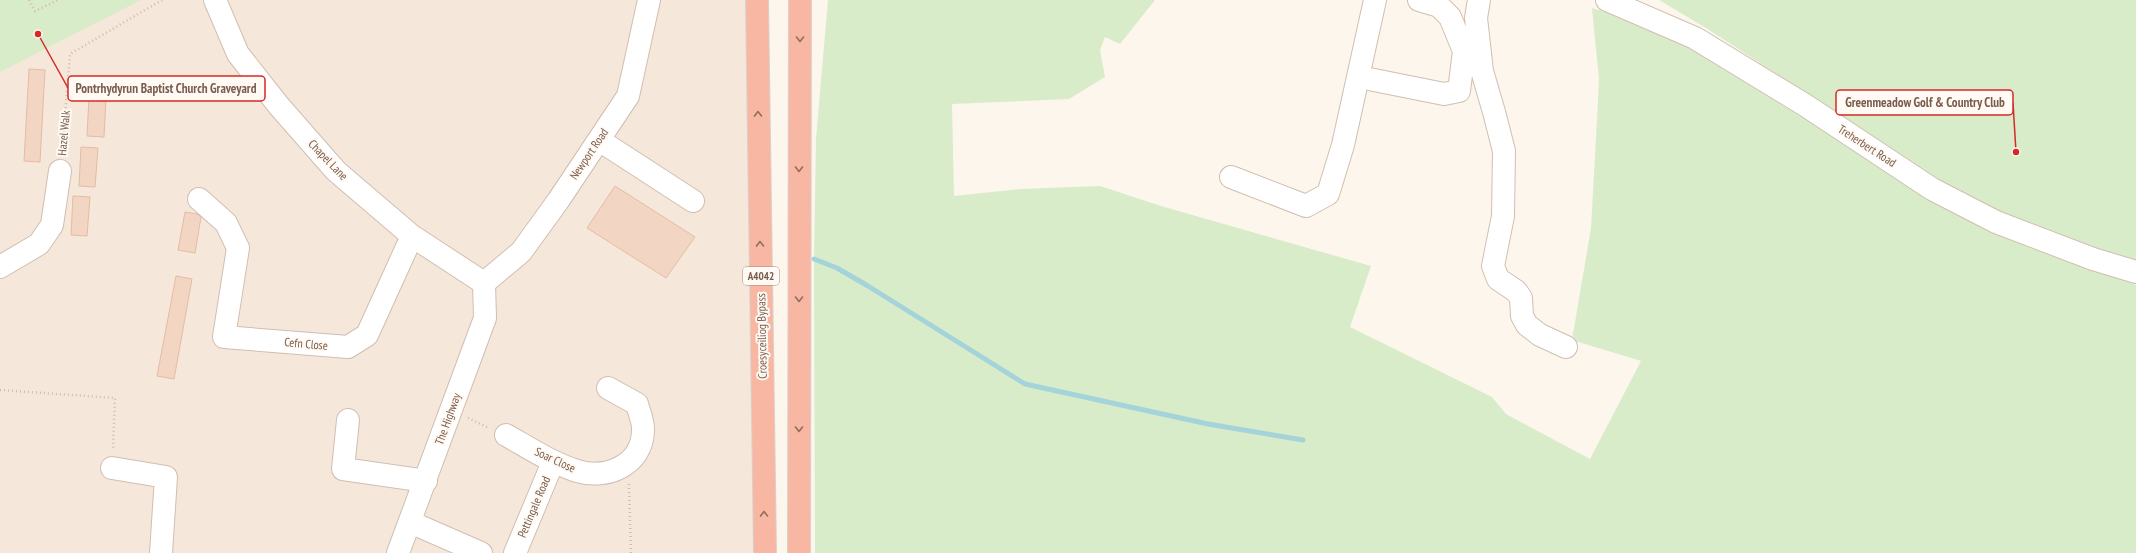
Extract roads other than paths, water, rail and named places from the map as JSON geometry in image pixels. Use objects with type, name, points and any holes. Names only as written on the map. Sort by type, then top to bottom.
[{"type":"highway","name":"Croesyceiliog Bypass","points":[[757,0],[765,553]]},
{"type":"highway","points":[[799,553],[800,0]]},
{"type":"street","name":"Chapel Lane","points":[[215,0],[238,54],[279,106],[336,171],[412,236],[484,283]]},
{"type":"street","name":"Newport Road","points":[[484,283],[521,252],[628,96],[649,0]]},
{"type":"street","points":[[1231,177],[1306,206],[1328,194],[1343,145],[1376,0]]},
{"type":"street","points":[[1359,77],[1444,94],[1459,91],[1464,52],[1450,17],[1439,6],[1419,0]]},
{"type":"street","points":[[1479,0],[1476,18],[1482,71],[1504,151],[1503,216],[1493,266],[1498,279],[1516,290],[1521,298],[1522,316],[1527,325],[1540,335],[1566,347]]},
{"type":"street","name":"Treherbert Road","points":[[1607,0],[1695,38],[1805,105],[1932,189],[1996,222],[2093,259],[2136,272]]},
{"type":"street","points":[[599,140],[693,201]]},
{"type":"street","name":"Hazel Walk","points":[[0,267],[39,244],[52,225],[60,171]]},
{"type":"street","name":"Cefn Close","points":[[199,199],[226,223],[238,248],[224,337],[348,347],[366,335],[412,236]]},
{"type":"street","name":"The Highway","points":[[398,553],[426,481],[485,318],[484,283]]},
{"type":"street","name":"Soar Close","points":[[506,435],[553,462],[579,471],[602,473],[624,467],[638,454],[643,431],[637,404],[608,388]]},
{"type":"street","points":[[348,420],[343,469],[426,481]]},
{"type":"street","name":"Pettingale Road","points":[[515,553],[553,462]]},
{"type":"street","points":[[112,468],[166,478],[161,553]]},
{"type":"street","points":[[410,522],[481,553]]},
{"type":"waterway","points":[[814,259],[837,268],[868,286],[1025,384],[1208,424],[1303,440]]},
{"type":"place","name":"Pontrhydyrun Baptist Church Graveyard","points":[[38,34]]},
{"type":"place","name":"Greenmeadow Golf & Country Club","points":[[2016,152]]}]
